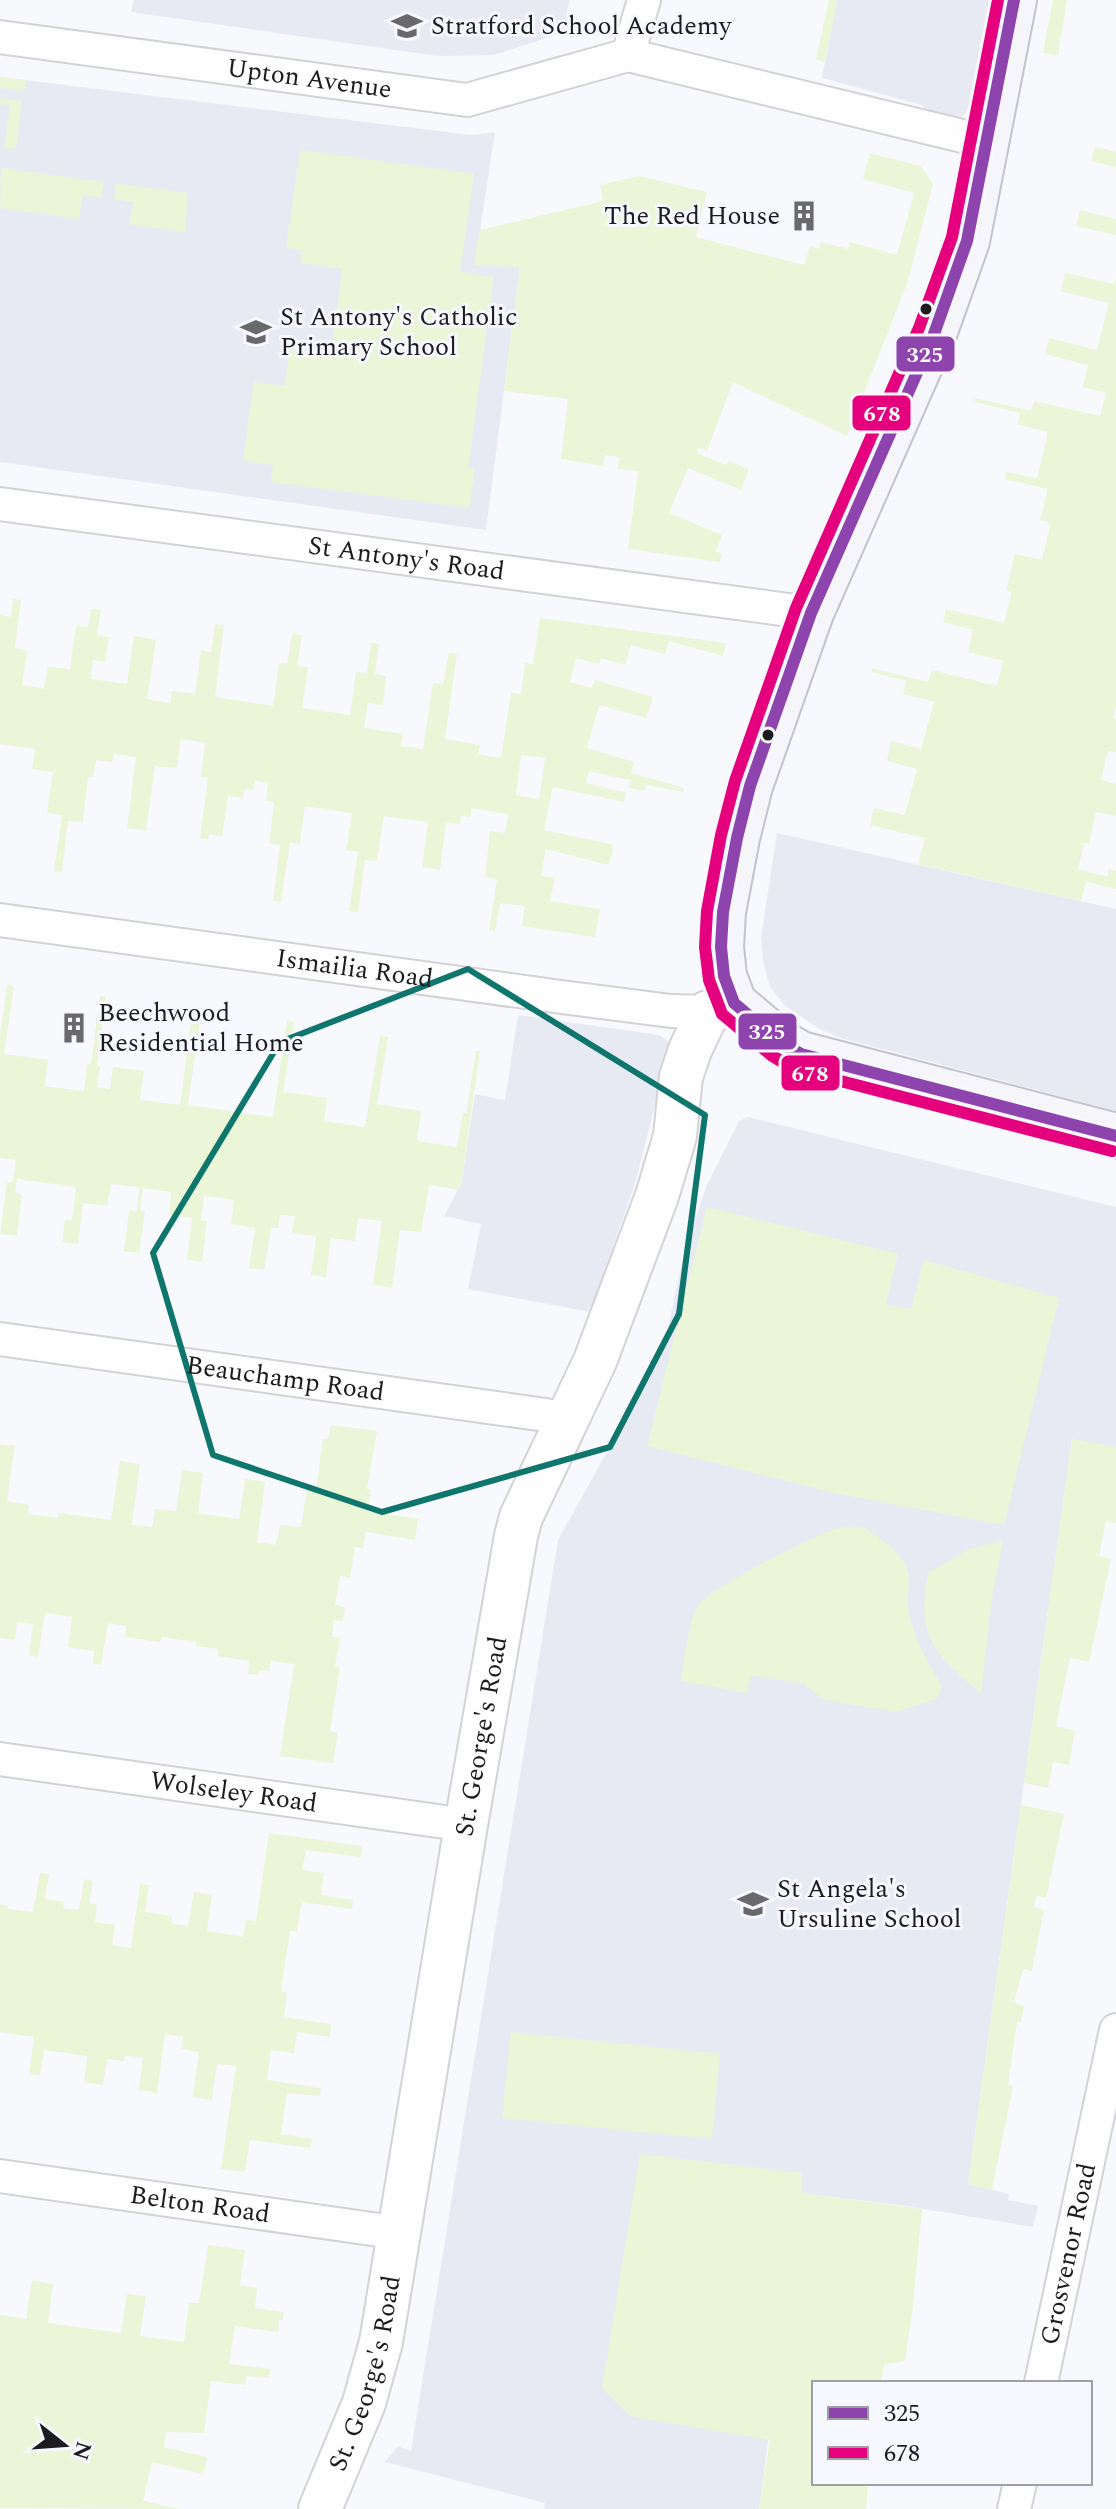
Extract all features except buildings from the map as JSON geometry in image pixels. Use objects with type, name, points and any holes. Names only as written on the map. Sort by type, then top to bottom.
[{"type":"main road","points":[[1014,0],[967,241],[934,334],[811,613],[750,786],[723,912],[721,1008],[801,1054],[1116,1136]]},
{"type":"street","points":[[628,55],[644,0]]},
{"type":"street","name":"Upton Avenue","points":[[0,37],[467,100],[628,55],[987,142]]},
{"type":"street","name":"St Antony's Road","points":[[0,504],[811,613]]},
{"type":"street","name":"Ismailia Road","points":[[0,920],[671,1011],[721,1008]]},
{"type":"street","name":"St. George's Road","points":[[320,2509],[364,2403],[381,2342],[466,1825],[519,1527],[595,1361],[657,1196],[675,1136],[681,1077],[690,1050],[721,1008]]},
{"type":"street","name":"Beauchamp Road","points":[[0,1339],[568,1420]]},
{"type":"street","name":"Wolseley Road","points":[[0,1759],[466,1825]]},
{"type":"street","name":"Grosvenor Road","points":[[1041,2381],[1116,2030]]},
{"type":"street","name":"Belton Road","points":[[0,2176],[400,2233]]},
{"type":"street","points":[[1014,2509],[1020,2485]]},
{"type":"highlighted area","points":[[468,969],[705,1115],[679,1314],[610,1447],[382,1512],[213,1455],[153,1253],[280,1042]]},
{"type":"shaded area","name":"Stratford School Academy","points":[[134,0],[570,0],[566,15],[593,23],[494,55],[437,56],[131,12]]},
{"type":"shaded area","points":[[837,0],[990,0],[970,105],[964,115],[959,120],[929,113],[922,105],[822,78]]},
{"type":"shaded area","name":"St Antony's Catholic Primary School","points":[[0,77],[471,135],[495,132],[475,264],[520,266],[486,530],[0,462]]},
{"type":"shaded area","points":[[777,833],[1116,909],[1116,1111],[837,1037],[784,1005],[770,987],[761,937]]},
{"type":"shaded area","points":[[518,1015],[659,1035],[667,1040],[670,1047],[635,1184],[590,1312],[468,1289],[481,1224],[444,1216],[461,1184],[475,1094],[505,1100]]},
{"type":"shaded area","name":"St Angela's Ursuline School","points":[[748,1117],[1116,1207],[1116,1447],[1072,1439],[968,2184],[1009,2194],[1008,2200],[1038,2206],[1033,2227],[802,2193],[759,2509],[544,2509],[545,2503],[385,2462],[398,2446],[411,2451],[558,1540],[663,1351],[685,1248],[707,1185],[739,1121]]},
{"type":"green space","points":[[829,0],[837,0],[825,62],[816,59]]},
{"type":"green space","points":[[1053,0],[1067,0],[1058,55],[1043,53]]},
{"type":"green space","points":[[0,77],[26,80],[24,91],[0,88]]},
{"type":"green space","points":[[0,98],[22,101],[16,149],[4,148],[10,105],[0,104]]},
{"type":"green space","points":[[1095,147],[1116,152],[1116,167],[1091,161]]},
{"type":"green space","points":[[300,150],[474,174],[460,272],[494,277],[468,468],[475,469],[469,508],[271,482],[273,465],[243,461],[254,382],[285,386],[289,349],[331,354],[342,269],[300,263],[302,250],[286,248]]},
{"type":"green space","points":[[870,153],[921,166],[933,184],[908,281],[847,436],[733,382],[707,451],[699,448],[697,453],[726,465],[729,461],[749,469],[741,490],[688,468],[669,513],[722,535],[716,551],[722,554],[720,562],[628,549],[638,471],[618,469],[619,457],[605,455],[603,466],[561,459],[568,399],[504,391],[520,267],[474,265],[480,230],[603,201],[600,185],[639,176],[707,192],[696,237],[804,265],[810,246],[819,249],[821,242],[848,249],[850,242],[897,255],[914,193],[863,179]]},
{"type":"green space","points":[[1,168],[104,182],[101,198],[83,195],[79,219],[0,208]]},
{"type":"green space","points":[[116,184],[188,193],[185,232],[129,224],[133,202],[114,199]]},
{"type":"green space","points":[[1080,210],[1116,219],[1116,235],[1076,226]]},
{"type":"green space","points":[[1065,273],[1114,284],[1116,278],[1116,707],[1113,718],[1116,719],[1116,752],[1108,751],[1101,780],[1116,784],[1116,816],[1096,812],[1089,843],[1084,843],[1078,869],[1107,877],[1109,869],[1116,871],[1116,889],[1086,882],[1081,901],[918,864],[925,838],[870,825],[874,808],[905,815],[917,769],[887,761],[891,741],[921,749],[934,702],[903,694],[906,681],[872,672],[872,668],[928,682],[932,670],[997,686],[1003,661],[968,652],[973,630],[943,622],[946,609],[1004,623],[1012,592],[1006,590],[1015,554],[1042,560],[1051,523],[1040,520],[1048,489],[1005,479],[1006,472],[1037,478],[1048,432],[1018,424],[1020,413],[975,402],[975,398],[1031,411],[1034,401],[1100,416],[1106,393],[1083,387],[1088,365],[1045,354],[1049,338],[1097,350],[1109,303],[1061,291]]},
{"type":"green space","points":[[13,599],[21,600],[15,648],[27,651],[22,685],[44,689],[48,667],[70,669],[76,626],[88,627],[91,609],[101,610],[97,635],[109,637],[105,662],[93,660],[91,679],[127,684],[134,636],[156,640],[147,699],[170,703],[172,691],[195,694],[201,650],[211,652],[215,624],[224,625],[215,697],[273,706],[279,663],[287,664],[292,634],[302,635],[297,666],[308,667],[302,708],[350,715],[356,672],[367,673],[371,643],[379,644],[375,674],[386,676],[383,705],[368,703],[364,728],[403,734],[401,746],[423,749],[433,683],[443,684],[449,653],[457,654],[445,739],[480,745],[478,754],[501,758],[511,693],[521,694],[525,663],[533,664],[540,618],[726,643],[723,656],[669,641],[665,654],[631,645],[625,665],[601,658],[599,664],[576,658],[570,682],[592,688],[595,680],[653,697],[646,718],[599,705],[587,748],[634,762],[631,773],[684,788],[683,792],[646,785],[645,791],[629,788],[630,780],[589,771],[586,783],[626,793],[624,802],[553,787],[544,830],[614,845],[609,865],[546,849],[541,875],[555,878],[550,901],[600,909],[595,937],[522,926],[525,906],[500,903],[495,931],[489,930],[497,879],[485,877],[490,831],[505,833],[508,814],[472,808],[470,817],[461,816],[460,824],[446,823],[440,870],[422,867],[428,822],[384,816],[377,861],[365,860],[358,912],[349,911],[358,852],[346,850],[352,813],[305,806],[300,844],[290,843],[281,902],[273,901],[280,845],[269,843],[274,802],[266,801],[268,783],[255,781],[253,790],[245,789],[243,798],[228,796],[222,836],[209,834],[208,839],[200,838],[208,778],[201,777],[205,743],[181,739],[177,768],[155,766],[146,831],[127,828],[136,757],[114,754],[112,762],[96,760],[93,777],[88,777],[83,822],[68,821],[62,872],[54,871],[62,815],[47,813],[53,772],[32,769],[35,749],[0,744],[0,615],[11,617]],"holes":[[[521,755],[545,758],[539,799],[516,795]]]},
{"type":"green space","points":[[7,985],[14,986],[4,1054],[48,1060],[45,1086],[84,1091],[87,1064],[91,1064],[100,996],[106,997],[97,1087],[110,1089],[113,1067],[144,1071],[140,1100],[180,1105],[193,1007],[202,1008],[188,1105],[273,1117],[287,1021],[294,1022],[283,1092],[327,1098],[324,1121],[365,1127],[380,1036],[388,1037],[377,1104],[421,1111],[417,1141],[457,1147],[476,1051],[480,1051],[461,1184],[458,1190],[429,1185],[421,1232],[400,1230],[392,1288],[373,1285],[382,1221],[358,1218],[355,1241],[331,1238],[326,1277],[311,1275],[316,1236],[292,1233],[295,1216],[280,1215],[278,1228],[271,1228],[264,1270],[249,1268],[255,1228],[231,1224],[234,1200],[204,1196],[201,1220],[207,1221],[202,1262],[187,1260],[192,1218],[169,1215],[171,1192],[143,1188],[140,1210],[145,1211],[139,1253],[124,1251],[129,1210],[137,1211],[139,1187],[111,1184],[107,1206],[83,1203],[78,1244],[62,1242],[65,1220],[72,1220],[76,1187],[17,1179],[15,1193],[22,1194],[17,1236],[0,1234],[7,1182],[13,1182],[16,1160],[0,1158],[0,1033]]},
{"type":"green space","points":[[707,1207],[898,1254],[886,1304],[911,1309],[924,1260],[1059,1298],[1004,1525],[839,1494],[647,1446]]},
{"type":"green space","points":[[331,1425],[377,1431],[367,1489],[371,1490],[367,1511],[418,1519],[415,1540],[366,1532],[363,1548],[355,1547],[350,1578],[340,1576],[335,1605],[345,1607],[343,1621],[334,1620],[332,1637],[340,1638],[335,1666],[340,1667],[330,1731],[338,1733],[333,1763],[280,1756],[294,1664],[271,1661],[269,1671],[259,1670],[258,1675],[248,1674],[249,1661],[218,1656],[218,1649],[162,1637],[160,1642],[125,1637],[126,1626],[108,1623],[101,1665],[93,1664],[94,1651],[68,1647],[72,1617],[45,1613],[38,1657],[29,1655],[33,1624],[17,1622],[15,1640],[0,1638],[0,1444],[15,1446],[7,1501],[29,1505],[28,1514],[57,1518],[59,1513],[111,1520],[120,1461],[140,1464],[132,1525],[152,1527],[155,1509],[176,1511],[182,1470],[203,1473],[198,1513],[239,1519],[245,1479],[265,1482],[257,1542],[276,1545],[280,1525],[301,1527],[307,1488],[316,1488],[323,1439],[328,1439]]},
{"type":"green space","points":[[1072,1439],[1116,1447],[1116,1523],[1106,1521],[1099,1556],[1111,1559],[1089,1662],[1070,1658],[1056,1726],[1075,1731],[1069,1765],[1053,1762],[1048,1788],[1024,1783]]},
{"type":"green space","points":[[864,1527],[892,1548],[907,1570],[908,1607],[913,1629],[942,1686],[936,1699],[896,1712],[824,1700],[804,1684],[751,1675],[747,1693],[681,1681],[692,1619],[699,1604],[744,1573],[809,1540],[839,1528]]},
{"type":"green space","points":[[1003,1540],[993,1591],[981,1693],[951,1667],[932,1642],[925,1613],[928,1573],[967,1550]]},
{"type":"green space","points":[[1021,1805],[1064,1814],[1046,1898],[1037,1896],[1034,1907],[1044,1910],[1032,1971],[1023,1969],[1014,2002],[1024,2006],[1021,2022],[1017,2022],[1008,2085],[1013,2087],[992,2190],[968,2185]]},
{"type":"green space","points":[[269,1833],[362,1846],[361,1857],[306,1850],[302,1870],[324,1873],[321,1895],[353,1900],[352,1909],[302,1902],[297,1931],[290,1931],[281,1991],[287,1993],[284,2017],[331,2024],[330,2037],[297,2032],[294,2053],[271,2050],[267,2080],[321,2088],[320,2096],[287,2093],[281,2134],[312,2139],[311,2148],[250,2140],[245,2172],[221,2169],[236,2066],[217,2064],[212,2100],[193,2097],[199,2052],[182,2049],[183,2037],[165,2034],[157,2093],[139,2090],[143,2058],[125,2056],[124,2061],[107,2059],[103,2085],[84,2082],[87,2056],[44,2050],[40,2076],[29,2074],[34,2037],[0,2032],[0,1904],[8,1906],[8,1909],[33,1912],[40,1873],[49,1874],[45,1899],[64,1902],[63,1908],[79,1910],[84,1879],[93,1881],[89,1903],[97,1905],[95,1922],[115,1925],[112,1945],[131,1948],[140,1884],[149,1885],[145,1912],[172,1916],[171,1924],[188,1926],[194,1892],[212,1895],[207,1931],[243,1937],[246,1920],[256,1921]]},
{"type":"green space","points":[[511,2032],[720,2054],[712,2139],[502,2118]]},
{"type":"green space","points":[[640,2154],[802,2173],[802,2193],[922,2209],[905,2361],[884,2365],[881,2381],[812,2381],[812,2485],[868,2485],[866,2509],[759,2509],[770,2440],[630,2416],[602,2388]]},
{"type":"green space","points":[[208,2245],[245,2250],[240,2285],[257,2288],[255,2308],[284,2312],[283,2320],[279,2320],[278,2332],[235,2326],[229,2364],[270,2369],[269,2378],[247,2376],[245,2385],[211,2381],[204,2433],[166,2432],[164,2447],[207,2457],[204,2474],[152,2462],[143,2501],[180,2509],[0,2508],[0,2315],[26,2319],[32,2280],[53,2284],[48,2323],[121,2333],[127,2294],[146,2296],[140,2336],[184,2342],[189,2303],[199,2303]]},
{"type":"transit line","name":"678","points":[[998,0],[952,237],[919,328],[796,608],[735,781],[707,911],[705,947],[709,980],[722,1014],[771,1055],[794,1069],[1112,1151]]},
{"type":"transit line","name":"325","points":[[1014,0],[967,241],[934,334],[811,613],[750,786],[723,912],[721,947],[724,976],[734,1003],[780,1042],[801,1054],[1116,1136]]},
{"type":"place","name":"Stratford School Academy","points":[[407,26]]},
{"type":"place","name":"The Red House","points":[[804,216]]},
{"type":"place","name":"St Antony's Catholic Primary School","points":[[256,332]]},
{"type":"place","name":"Beechwood Residential Home","points":[[74,1028]]},
{"type":"place","name":"St Angela's Ursuline School","points":[[753,1904]]}]
